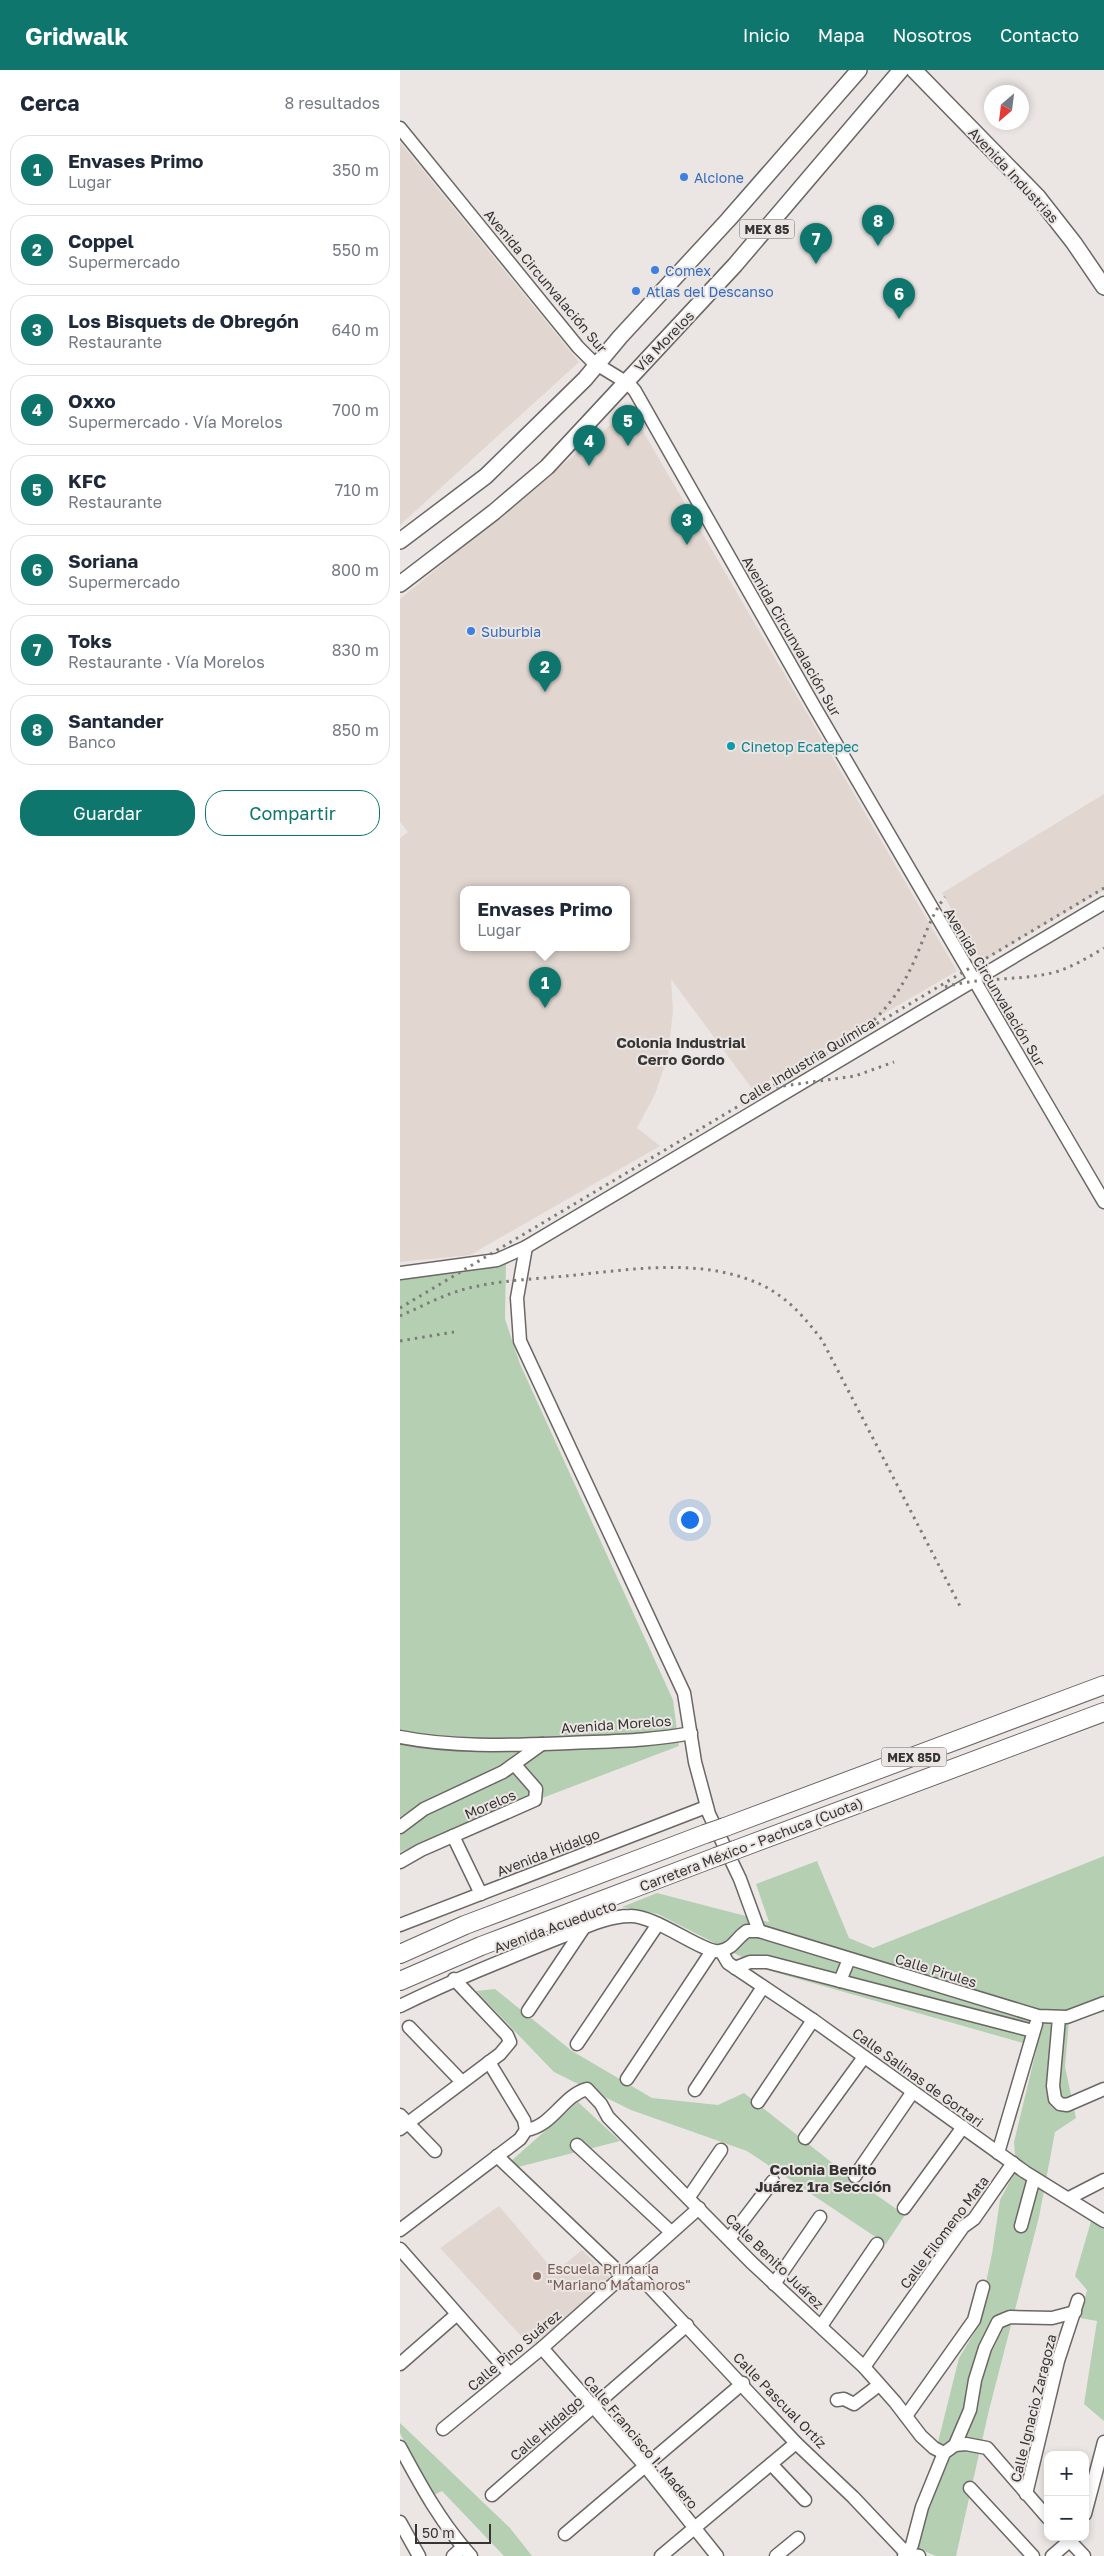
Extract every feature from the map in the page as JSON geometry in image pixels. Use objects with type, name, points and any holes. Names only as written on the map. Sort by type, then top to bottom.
[{"type":"highway","name":"Carretera México - Pachuca (Cuota)","points":[[400,1954],[465,1925],[724,1826],[1104,1685]]},
{"type":"highway","name":"Carretera México - Pachuca (Cuota)","points":[[400,1981],[482,1946],[1104,1712]]},
{"type":"main road","name":"MEX 85","points":[[400,541],[486,476],[522,443],[597,365],[728,220],[859,70]]},
{"type":"main road","name":"Vía Morelos","points":[[400,584],[494,512],[547,467],[624,381],[735,265],[902,70]]},
{"type":"main road","name":"Avenida Industrias","points":[[914,70],[1038,198],[1074,243],[1104,287]]},
{"type":"street","name":"Avenida Circunvalación Sur","points":[[400,128],[578,347],[597,365],[624,381],[635,391],[814,706],[1104,1202]]},
{"type":"street","name":"Calle Industria Química","points":[[400,1273],[496,1260],[526,1247],[1104,903]]},
{"type":"street","points":[[526,1247],[517,1298],[520,1340],[684,1693],[695,1762],[706,1807],[746,1894],[759,1931],[747,1931],[732,1946],[716,1951],[626,2079]]},
{"type":"street","name":"Avenida Morelos","points":[[400,1737],[439,1744],[542,1744],[653,1740],[691,1733]]},
{"type":"street","points":[[400,1827],[424,1809],[515,1765],[542,1744]]},
{"type":"street","name":"Morelos","points":[[400,1862],[453,1836],[532,1802],[537,1797],[536,1789],[515,1765]]},
{"type":"street","name":"Avenida Hidalgo","points":[[400,1925],[706,1807]]},
{"type":"street","points":[[453,1836],[481,1894]]},
{"type":"street","name":"Avenida Acueducto","points":[[400,2006],[454,1979],[583,1929],[627,1916],[658,1924],[716,1951]]},
{"type":"street","points":[[577,2044],[658,1924]]},
{"type":"street","points":[[528,2011],[583,1929]]},
{"type":"street","name":"Calle Pirules","points":[[759,1931],[1038,2016],[1059,2018],[1075,2015],[1104,2003]]},
{"type":"street","name":"Calle Salinas de Gortari","points":[[716,1951],[736,1968],[813,2020],[998,2153],[1034,2178],[1104,2221]]},
{"type":"street","points":[[840,1981],[850,1959]]},
{"type":"street","points":[[736,1968],[750,1962],[767,1962],[1033,2031]]},
{"type":"street","points":[[435,2151],[403,2122],[489,2062],[507,2048],[510,2042],[507,2035],[454,1979]]},
{"type":"street","points":[[695,2090],[763,1987]]},
{"type":"street","points":[[998,2153],[1038,2016]]},
{"type":"street","points":[[1059,2018],[1054,2092],[1060,2104],[1067,2106],[1104,2089]]},
{"type":"street","points":[[758,2102],[813,2020]]},
{"type":"street","points":[[409,2027],[462,2082]]},
{"type":"street","points":[[805,2138],[864,2057]]},
{"type":"street","points":[[400,2230],[520,2139],[526,2130],[524,2120],[489,2062]]},
{"type":"street","name":"Calle Benito Juárez","points":[[526,2130],[542,2126],[569,2100],[587,2089],[601,2104],[608,2117],[729,2239],[774,2284],[864,2367],[929,2445],[944,2453]]},
{"type":"street","points":[[855,2176],[912,2093]]},
{"type":"street","points":[[904,2208],[963,2128]]},
{"type":"street","points":[[577,2146],[671,2232]]},
{"type":"street","points":[[689,2198],[721,2150]]},
{"type":"street","name":"Calle Pascual Ortíz","points":[[497,2156],[687,2325],[743,2383],[796,2443],[910,2555]]},
{"type":"street","name":"Calle Filomeno Mata","points":[[864,2367],[963,2227],[974,2219],[1013,2163]]},
{"type":"street","points":[[1021,2226],[1034,2178]]},
{"type":"street","points":[[1069,2198],[1104,2180]]},
{"type":"street","points":[[729,2239],[773,2181]]},
{"type":"street","name":"Calle Pino Suárez","points":[[443,2429],[542,2348],[699,2208]]},
{"type":"street","points":[[774,2284],[820,2217]]},
{"type":"street","points":[[821,2326],[877,2244]]},
{"type":"street","points":[[400,2249],[456,2315],[510,2374]]},
{"type":"street","points":[[906,2416],[974,2320],[983,2286]]},
{"type":"street","name":"Calle Ignacio Zaragoza","points":[[955,2445],[970,2410],[974,2380],[996,2324],[1001,2319],[1052,2318],[1076,2306],[1058,2361],[1026,2494]]},
{"type":"street","points":[[400,2364],[456,2315]]},
{"type":"street","name":"Calle Hidalgo","points":[[492,2495],[687,2325]]},
{"type":"street","name":"Calle Francisco I. Madero","points":[[542,2348],[646,2467],[717,2556]]},
{"type":"street","points":[[565,2534],[743,2383]]},
{"type":"street","points":[[837,2400],[844,2399],[854,2404],[880,2385]]},
{"type":"street","points":[[1089,2499],[1104,2442]]},
{"type":"street","points":[[661,2556],[796,2443]]},
{"type":"street","points":[[910,2555],[944,2453],[955,2445],[966,2444],[984,2447],[1044,2514]]},
{"type":"street","points":[[400,2447],[462,2553]]},
{"type":"street","points":[[771,2464],[805,2500]]},
{"type":"street","points":[[970,2488],[1033,2556]]},
{"type":"street","points":[[400,2522],[419,2556]]},
{"type":"street","points":[[776,2556],[798,2538]]},
{"type":"street","points":[[1052,2556],[1068,2541]]},
{"type":"street","points":[[1072,2541],[1084,2556]]},
{"type":"shaded area","points":[[400,142],[579,362],[400,525]]},
{"type":"shaded area","points":[[630,409],[957,971],[753,1090],[671,979],[673,1011],[668,1056],[655,1094],[637,1128],[660,1146],[470,1255],[400,1262],[400,838],[408,832],[400,822],[400,599]]},
{"type":"shaded area","points":[[1104,794],[1104,890],[982,962],[942,893]]},
{"type":"shaded area","name":"Escuela Primaria \"Mariano Matamoros\"","points":[[499,2206],[555,2272],[582,2250],[611,2279],[531,2347],[440,2248]]},
{"type":"green space","points":[[506,1259],[505,1319],[520,1364],[673,1700],[679,1746],[400,1852],[400,1278]]},
{"type":"green space","points":[[1104,1856],[1104,2012],[1069,2021],[1065,2067],[1076,2118],[1055,2132],[1039,2217],[989,2410],[956,2556],[936,2556],[912,2546],[959,2358],[976,2330],[992,2254],[1000,2200],[1016,2170],[1014,2142],[1037,2047],[767,1970],[658,1914],[622,1907],[657,1893],[769,1922],[756,1884],[817,1861],[849,1938],[873,1948]]},
{"type":"green space","points":[[495,1989],[572,2051],[652,2098],[718,2105],[744,2093],[845,2173],[905,2215],[886,2244],[747,2151],[631,2110],[554,2072],[476,1991]]},
{"type":"green space","points":[[578,2102],[620,2141],[518,2167],[511,2161]]},
{"type":"green space","points":[[1092,2218],[1104,2225],[1104,2421],[1084,2404],[1097,2321],[1080,2318],[1087,2290],[1075,2276]]},
{"type":"green space","points":[[400,2423],[510,2528],[532,2556],[504,2556],[442,2491],[432,2496],[400,2433]]},
{"type":"railway","points":[[400,1308],[1104,888]]},
{"type":"railway","points":[[874,1020],[888,1005],[905,979],[933,917],[945,897]]},
{"type":"railway","points":[[945,987],[971,982],[1052,973],[1072,966],[1104,948]]},
{"type":"railway","points":[[776,1087],[855,1076],[894,1062]]},
{"type":"railway","points":[[400,1316],[448,1295],[478,1286],[510,1281],[640,1269],[691,1268],[716,1271],[741,1277],[764,1286],[796,1310],[822,1340],[962,1610]]},
{"type":"railway","points":[[400,1341],[454,1332]]},
{"type":"place","name":"Alcione","points":[[684,177]]},
{"type":"place","name":"Santander","points":[[878,246]]},
{"type":"place","name":"Toks","points":[[816,264]]},
{"type":"place","name":"Comex","points":[[655,270]]},
{"type":"place","name":"Atlas del Descanso","points":[[636,291]]},
{"type":"place","name":"Soriana","points":[[899,319]]},
{"type":"place","name":"KFC","points":[[628,446]]},
{"type":"place","name":"Oxxo","points":[[589,466]]},
{"type":"place","name":"Los Bisquets de Obregón","points":[[687,545]]},
{"type":"place","name":"Suburbia","points":[[471,631]]},
{"type":"place","name":"Coppel","points":[[545,692]]},
{"type":"place","name":"Cinetop Ecatepec","points":[[731,746]]},
{"type":"place","name":"Envases Primo","points":[[545,1008]]},
{"type":"place","name":"Escuela Primaria \"Mariano Matamoros\"","points":[[537,2276]]},
{"type":"district","name":"Colonia Industrial Cerro Gordo","points":[[681,1050]]},
{"type":"district","name":"Colonia Benito Juárez 1ra Sección","points":[[823,2178]]}]
